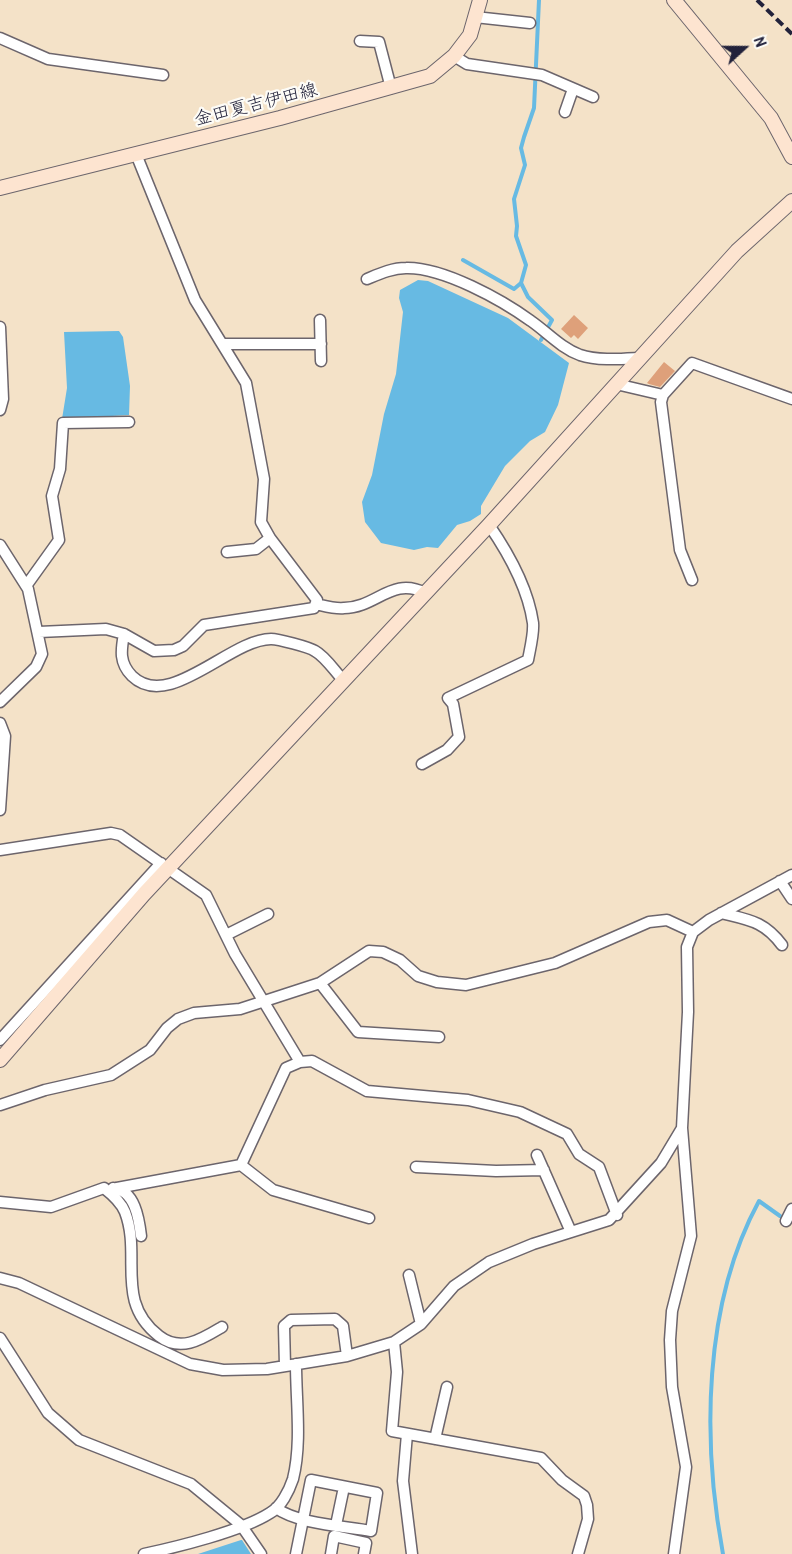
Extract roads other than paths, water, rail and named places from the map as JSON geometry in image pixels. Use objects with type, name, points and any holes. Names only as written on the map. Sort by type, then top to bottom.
[{"type":"street","name":"金田夏吉伊田線","points":[[0,188],[430,76],[454,56],[470,35],[480,0]]},
{"type":"street","points":[[674,0],[771,118],[792,157]]},
{"type":"street","points":[[475,17],[531,23]]},
{"type":"street","points":[[0,39],[48,59],[163,75]]},
{"type":"street","points":[[360,41],[379,42],[391,88]]},
{"type":"street","points":[[454,56],[467,64],[542,75],[593,97]]},
{"type":"street","points":[[565,112],[573,89]]},
{"type":"street","points":[[39,632],[106,629],[124,634],[154,651],[174,650],[183,646],[204,625],[314,608],[317,600],[270,538],[261,522],[264,479],[246,383],[195,300],[136,154]]},
{"type":"street","points":[[0,1040],[165,865],[344,681],[737,251],[792,201]]},
{"type":"street","points":[[367,279],[390,270],[407,267],[426,271],[479,291],[522,314],[580,355],[639,358]]},
{"type":"street","points":[[320,320],[321,361]]},
{"type":"street","points":[[0,327],[3,399],[0,410]]},
{"type":"street","points":[[224,344],[321,344]]},
{"type":"street","points":[[692,580],[680,550],[661,402],[663,395],[692,363],[792,399]]},
{"type":"street","points":[[616,384],[663,395]]},
{"type":"street","points":[[26,586],[59,540],[52,496],[60,469],[63,423],[129,422]]},
{"type":"street","points":[[422,764],[447,750],[459,737],[453,704],[448,698],[528,660],[533,625],[527,598],[508,552],[489,525]]},
{"type":"street","points":[[227,552],[256,549],[270,538]]},
{"type":"street","points":[[0,545],[26,586],[39,632],[42,654],[36,667],[0,702]]},
{"type":"street","points":[[315,604],[345,609],[399,588],[412,586],[426,593]]},
{"type":"street","points":[[124,634],[120,653],[126,669],[135,679],[158,686],[173,684],[252,643],[271,639],[315,651],[344,681]]},
{"type":"street","points":[[0,723],[6,736],[0,810]]},
{"type":"street","points":[[0,850],[111,833],[120,835],[165,865],[206,895],[263,1003],[300,1062]]},
{"type":"street","points":[[0,1060],[165,865]]},
{"type":"street","points":[[674,1554],[686,1467],[672,1387],[670,1340],[672,1311],[691,1236],[682,1128],[688,1011],[687,946],[693,932],[721,913],[792,875]]},
{"type":"street","points":[[780,881],[792,899]]},
{"type":"street","points":[[721,913],[760,923],[771,930],[782,945]]},
{"type":"street","points":[[226,935],[268,914]]},
{"type":"street","points":[[0,1105],[45,1090],[111,1075],[150,1050],[167,1028],[178,1019],[194,1013],[240,1009],[320,983],[369,951],[383,952],[400,960],[418,976],[437,982],[466,985],[555,963],[649,922],[667,920],[693,932]]},
{"type":"street","points":[[320,983],[358,1032],[439,1037]]},
{"type":"street","points":[[241,1165],[286,1068],[300,1062],[312,1061],[367,1091],[478,1102],[520,1112],[567,1134],[579,1154],[599,1167],[616,1215]]},
{"type":"street","points":[[0,1278],[20,1283],[190,1364],[223,1370],[291,1365],[347,1356],[394,1342],[421,1324],[454,1287],[489,1262],[533,1244],[609,1220],[616,1215],[661,1163],[682,1128]]},
{"type":"street","points":[[537,1155],[571,1232]]},
{"type":"street","points":[[0,1202],[51,1207],[104,1188],[117,1188],[241,1165],[273,1190],[369,1218]]},
{"type":"street","points":[[416,1167],[496,1172],[544,1170]]},
{"type":"street","points":[[104,1188],[116,1197],[125,1212],[132,1283],[139,1316],[140,1341]]},
{"type":"street","points":[[117,1188],[127,1194],[135,1207],[141,1236]]},
{"type":"street","points":[[786,1221],[792,1209]]},
{"type":"street","points":[[409,1275],[421,1324]]},
{"type":"street","points":[[139,1316],[148,1328],[166,1342],[185,1346],[222,1327]]},
{"type":"street","points":[[144,1554],[169,1549],[241,1525],[272,1513],[276,1508],[292,1481],[296,1459],[291,1365],[284,1326],[291,1320],[334,1319],[343,1326],[347,1356]]},
{"type":"street","points":[[0,1338],[48,1413],[80,1440],[190,1484],[241,1525],[261,1554]]},
{"type":"street","points":[[394,1342],[397,1372],[392,1431],[541,1458],[562,1480],[584,1496],[588,1505],[588,1519],[578,1554]]},
{"type":"street","points":[[435,1439],[447,1387]]},
{"type":"street","points":[[407,1434],[403,1481],[412,1554]]},
{"type":"street","points":[[276,1508],[287,1516],[304,1519],[336,1525],[371,1531],[377,1493],[311,1480],[304,1519],[296,1554]]},
{"type":"street","points":[[336,1525],[344,1487]]},
{"type":"street","points":[[330,1554],[334,1536],[366,1543],[364,1554]]},
{"type":"water","points":[[418,280],[428,281],[508,318],[569,363],[558,405],[545,432],[530,441],[505,466],[481,506],[481,514],[457,525],[438,548],[427,547],[414,550],[381,543],[365,522],[362,502],[372,475],[384,414],[396,374],[403,312],[399,298],[400,290]]},
{"type":"water","points":[[119,331],[123,337],[130,386],[129,415],[62,419],[67,388],[64,332]]},
{"type":"water","points":[[241,1540],[251,1554],[198,1554]]},
{"type":"waterway","points":[[539,0],[534,108],[521,148],[525,165],[514,199],[516,236],[526,265],[521,283],[528,297],[552,320],[541,340]]},
{"type":"waterway","points":[[463,260],[514,289],[521,283]]},
{"type":"waterway","points":[[723,1554],[716,1511],[710,1420],[717,1328],[727,1284],[741,1241],[759,1201],[780,1216]]},
{"type":"railway","points":[[757,0],[792,34]]}]
